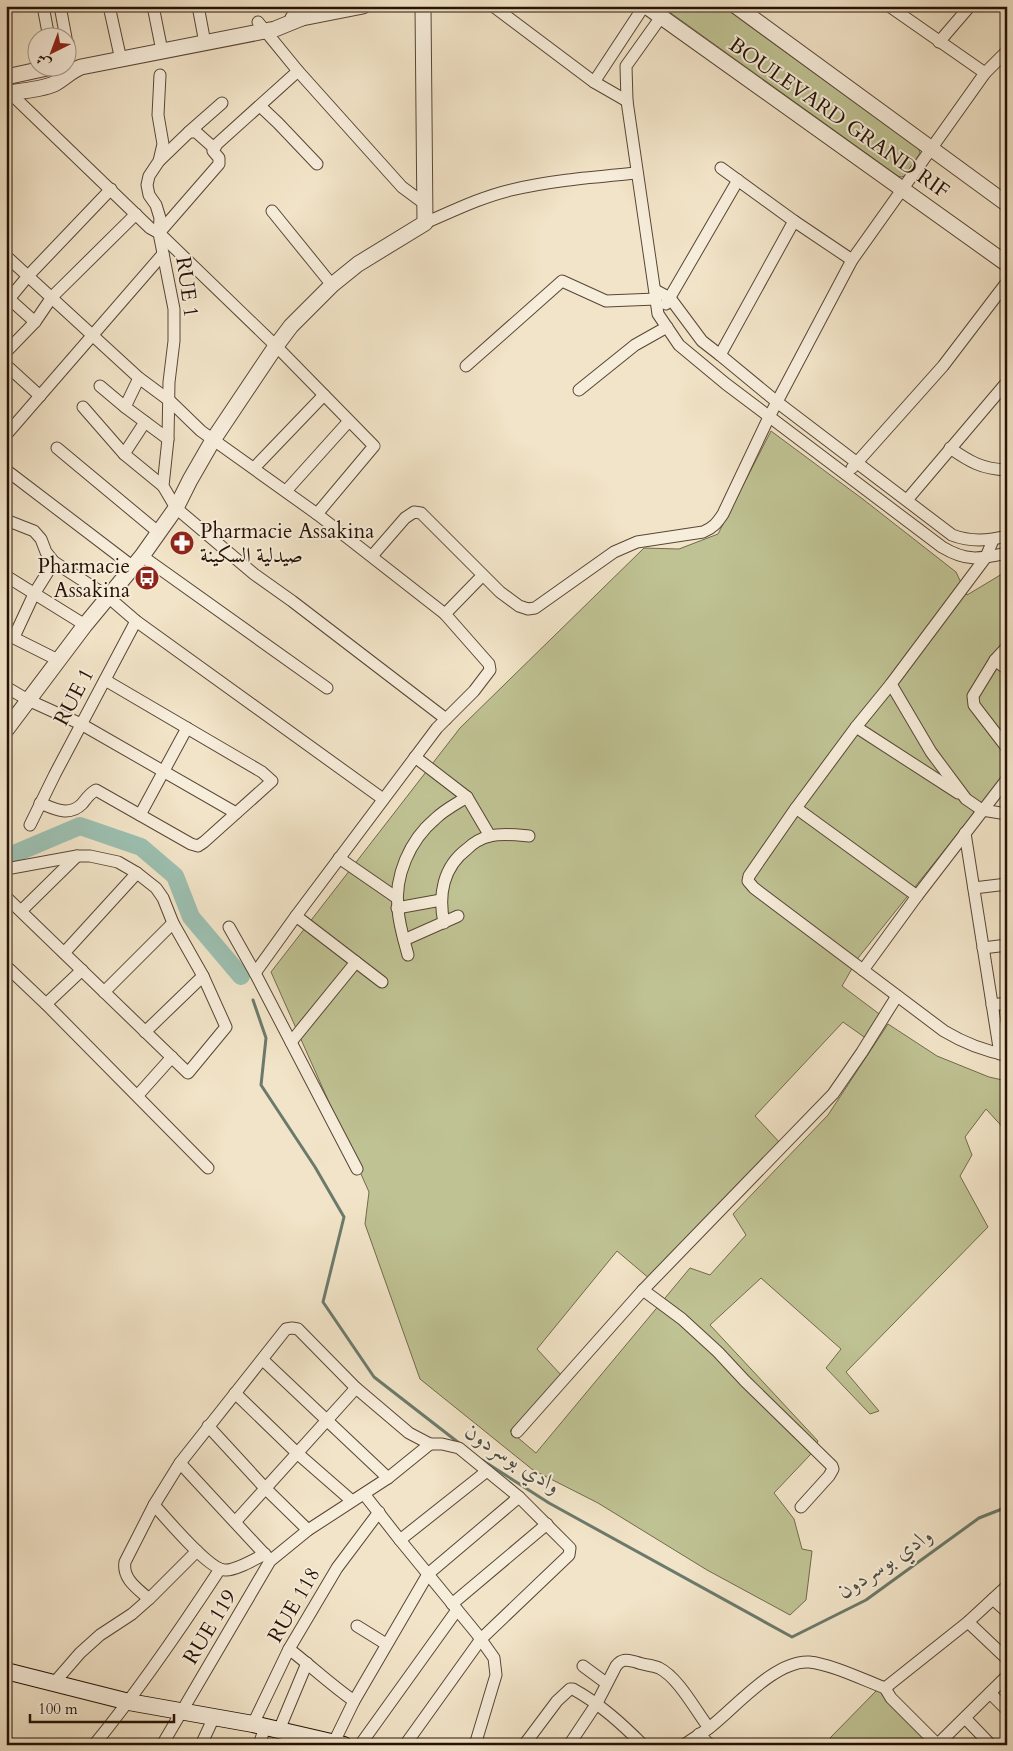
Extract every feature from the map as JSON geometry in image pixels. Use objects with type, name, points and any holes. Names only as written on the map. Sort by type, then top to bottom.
[{"type":"main road","points":[[6,1671],[129,1702],[265,1727],[339,1744]]},
{"type":"street","points":[[43,6],[47,28]]},
{"type":"street","points":[[60,6],[64,28]]},
{"type":"street","points":[[110,6],[120,55]]},
{"type":"street","points":[[153,6],[161,47]]},
{"type":"street","points":[[198,6],[204,38]]},
{"type":"street","points":[[78,67],[120,55],[262,26],[301,12],[363,6]]},
{"type":"street","points":[[423,6],[425,223]]},
{"type":"street","points":[[493,6],[594,82],[626,101]]},
{"type":"street","points":[[594,82],[645,6]]},
{"type":"street","name":"BOULEVARD GRAND RIF","points":[[645,6],[1007,264]]},
{"type":"street","name":"BOULEVARD GRAND RIF","points":[[736,6],[1007,204]]},
{"type":"street","points":[[890,6],[985,74]]},
{"type":"street","points":[[938,42],[970,6]]},
{"type":"street","points":[[661,17],[626,66],[626,101],[658,314],[678,345],[769,417],[954,555],[967,558],[1007,553]]},
{"type":"street","points":[[262,26],[298,71],[402,187],[425,204]]},
{"type":"street","points":[[372,556],[405,518],[414,512],[421,514],[482,576],[519,606],[535,608],[614,552],[637,542],[703,532],[711,529],[723,514],[769,417],[852,260],[985,74],[1007,51]]},
{"type":"street","points":[[214,148],[298,71]]},
{"type":"street","points":[[6,77],[28,72]]},
{"type":"street","name":"RUE 1","points":[[160,75],[158,115],[163,144],[159,161],[149,176],[146,185],[160,218],[159,233],[174,309],[174,341],[169,382],[168,439],[163,486]]},
{"type":"street","points":[[13,92],[49,86],[61,78]]},
{"type":"street","points":[[13,92],[152,230],[159,233]]},
{"type":"street","points":[[13,92],[28,102],[116,184],[154,224],[159,233],[276,346],[374,446],[317,514]]},
{"type":"street","points":[[159,161],[222,103]]},
{"type":"street","points":[[260,106],[278,122],[317,164]]},
{"type":"street","points":[[159,233],[220,161],[213,151],[214,148],[196,132],[189,132]]},
{"type":"street","points":[[721,168],[852,260]]},
{"type":"street","points":[[6,730],[176,508],[214,440],[276,346],[291,326],[332,285],[358,264],[425,223],[463,206],[510,190],[559,180],[637,173]]},
{"type":"street","points":[[658,314],[670,298],[738,180]]},
{"type":"street","points":[[35,322],[7,298],[111,189]]},
{"type":"street","points":[[272,211],[332,285]]},
{"type":"street","points":[[6,352],[35,322],[52,297],[136,214]]},
{"type":"street","points":[[720,355],[794,221]]},
{"type":"street","points":[[6,435],[163,254]]},
{"type":"street","points":[[6,256],[139,378],[170,400],[214,440],[317,514],[445,614],[489,664],[488,674],[446,719],[415,757],[255,973]]},
{"type":"street","points":[[466,366],[562,281],[606,301],[655,294],[670,298],[702,340],[777,402],[952,535],[972,540],[993,540],[1007,536]]},
{"type":"street","points":[[846,475],[943,366],[1007,282]]},
{"type":"street","points":[[579,390],[635,345],[667,327]]},
{"type":"street","points":[[6,365],[40,396]]},
{"type":"street","points":[[126,407],[139,378]]},
{"type":"street","points":[[907,500],[1007,382]]},
{"type":"street","points":[[100,386],[168,439]]},
{"type":"street","points":[[254,468],[324,394]]},
{"type":"street","points":[[83,407],[124,454],[163,486],[176,508],[254,574],[446,719]]},
{"type":"street","points":[[286,491],[350,421]]},
{"type":"street","points":[[124,454],[145,422]]},
{"type":"street","points":[[57,448],[158,532]]},
{"type":"street","points":[[950,448],[982,467],[1007,470]]},
{"type":"street","points":[[6,470],[137,561],[327,688]]},
{"type":"street","points":[[6,520],[34,531],[41,539],[46,552],[54,562],[107,596],[136,621],[383,799]]},
{"type":"street","points":[[966,833],[992,1005],[1003,1055],[962,1042],[897,996],[754,888],[748,880],[796,808],[856,726],[891,684],[986,557],[993,540]]},
{"type":"street","points":[[54,562],[10,635],[58,660]]},
{"type":"street","points":[[6,576],[85,625]]},
{"type":"street","points":[[445,614],[482,576]]},
{"type":"street","name":"RUE 1","points":[[30,825],[136,621]]},
{"type":"street","points":[[1007,647],[995,660],[973,696],[974,705],[1007,748]]},
{"type":"street","points":[[995,660],[1007,669]]},
{"type":"street","points":[[40,803],[58,811],[73,810],[91,792],[96,790],[191,844],[198,846],[272,781],[262,772],[104,680]]},
{"type":"street","points":[[891,684],[931,752],[966,798]]},
{"type":"street","points":[[6,687],[28,700],[81,724],[236,813]]},
{"type":"street","points":[[856,726],[982,810],[1007,814]]},
{"type":"street","points":[[140,815],[187,728]]},
{"type":"street","points":[[415,757],[467,797],[490,836]]},
{"type":"street","points":[[863,970],[1007,779]]},
{"type":"street","points":[[408,955],[397,903],[400,878],[408,854],[421,833],[434,819],[467,797]]},
{"type":"street","points":[[796,808],[917,896]]},
{"type":"street","points":[[444,923],[441,900],[446,876],[453,862],[475,842],[490,836],[510,834],[529,836]]},
{"type":"street","points":[[21,911],[77,856]]},
{"type":"street","points":[[6,869],[77,856],[90,856],[118,862],[137,873],[156,888],[163,898],[173,923],[203,976],[226,1026],[188,1073],[6,897]]},
{"type":"street","points":[[339,858],[397,903],[441,900]]},
{"type":"street","points":[[64,953],[137,873]]},
{"type":"street","points":[[974,888],[1007,884]]},
{"type":"street","points":[[296,916],[382,982]]},
{"type":"street","points":[[404,940],[458,916]]},
{"type":"street","points":[[104,992],[173,923]]},
{"type":"street","points":[[229,926],[357,1169]]},
{"type":"street","points":[[983,948],[1007,945]]},
{"type":"street","points":[[291,1042],[356,962]]},
{"type":"street","points":[[6,966],[138,1095],[208,1168]]},
{"type":"street","points":[[46,1004],[82,970]]},
{"type":"street","points":[[145,1032],[203,976]]},
{"type":"street","points":[[516,1432],[643,1290],[833,1094],[897,996]]},
{"type":"street","points":[[992,1005],[1007,1003]]},
{"type":"street","points":[[138,1095],[172,1058]]},
{"type":"street","points":[[643,1290],[682,1319],[718,1352],[832,1466],[833,1469],[829,1476],[800,1507]]},
{"type":"street","points":[[149,1599],[125,1575],[124,1569],[125,1562],[154,1505],[180,1463],[286,1329],[298,1329],[356,1388],[409,1433],[430,1444],[442,1444],[459,1448],[519,1497],[570,1548],[569,1555],[481,1639],[405,1745]]},
{"type":"street","points":[[263,1360],[388,1478]]},
{"type":"street","points":[[235,1522],[356,1388]]},
{"type":"street","points":[[235,1394],[297,1453],[352,1501]]},
{"type":"street","points":[[208,1426],[265,1488],[308,1530]]},
{"type":"street","points":[[154,1505],[197,1551],[220,1569],[229,1570],[268,1558],[388,1478],[430,1444]]},
{"type":"street","points":[[180,1463],[268,1558]]},
{"type":"street","points":[[400,1540],[487,1471]]},
{"type":"street","points":[[364,1494],[481,1639],[494,1658],[496,1676],[475,1745]]},
{"type":"street","points":[[339,1744],[354,1701],[428,1574],[519,1497]]},
{"type":"street","name":"RUE 118","points":[[265,1727],[289,1649],[337,1568],[379,1512]]},
{"type":"street","points":[[360,1745],[455,1607],[546,1524]]},
{"type":"street","points":[[54,1683],[80,1653],[100,1635],[132,1614],[197,1551]]},
{"type":"street","name":"RUE 119","points":[[162,1745],[268,1558]]},
{"type":"street","points":[[94,1745],[129,1702],[220,1569]]},
{"type":"street","points":[[885,1688],[968,1622],[1007,1586]]},
{"type":"street","points":[[993,1599],[1007,1612]]},
{"type":"street","points":[[968,1622],[1007,1659]]},
{"type":"street","points":[[357,1626],[386,1644]]},
{"type":"street","points":[[289,1649],[329,1683],[354,1701]]},
{"type":"street","points":[[569,1745],[596,1703],[606,1683],[623,1660],[660,1669],[680,1688],[710,1745]]},
{"type":"street","points":[[684,1745],[704,1731],[765,1680],[790,1666],[809,1662],[830,1667],[885,1688],[891,1698],[938,1745],[1007,1676]]},
{"type":"street","points":[[259,1745],[265,1727],[307,1663]]},
{"type":"street","points":[[583,1666],[606,1683]]},
{"type":"street","points":[[524,1745],[557,1701],[570,1689],[596,1703],[616,1718],[643,1745]]},
{"type":"street","points":[[990,1693],[1007,1710]]},
{"type":"street","points":[[201,1745],[214,1717]]},
{"type":"street","points":[[964,1718],[991,1745]]},
{"type":"green space","points":[[661,6],[722,6],[919,149],[920,153],[905,176],[898,176]]},
{"type":"green space","points":[[771,431],[956,572],[967,595],[1007,571],[1007,769],[987,797],[858,958],[842,986],[882,1016],[867,1039],[843,1022],[755,1116],[781,1144],[650,1279],[617,1251],[537,1349],[562,1376],[510,1431],[536,1453],[690,1268],[710,1275],[746,1235],[733,1214],[828,1115],[888,1024],[937,1056],[989,1077],[1007,1081],[1007,1132],[986,1109],[965,1137],[972,1155],[960,1176],[988,1227],[846,1372],[879,1411],[870,1414],[826,1368],[841,1349],[761,1278],[710,1325],[818,1441],[810,1455],[774,1493],[794,1519],[802,1549],[812,1551],[806,1600],[790,1615],[707,1570],[598,1503],[533,1470],[420,1379],[365,1224],[369,1192],[271,972],[460,728],[644,548],[679,549],[718,534]]},
{"type":"green space","points":[[879,1688],[932,1745],[837,1745],[830,1738]]},
{"type":"waterway","points":[[6,856],[80,826],[141,847],[175,876],[191,917],[241,976]]},
{"type":"waterway","name":"وادي بوسردون","points":[[253,1000],[266,1038],[261,1085],[315,1167],[344,1217],[323,1302],[374,1377],[459,1443]]},
{"type":"waterway","name":"وادي بوسردون","points":[[482,1460],[549,1503],[792,1637],[866,1600],[979,1518],[1007,1507]]},
{"type":"place","name":"Pharmacie Assakina صيدلية السكينة","points":[[182,543]]},
{"type":"place","name":"Pharmacie Assakina","points":[[147,578]]}]
